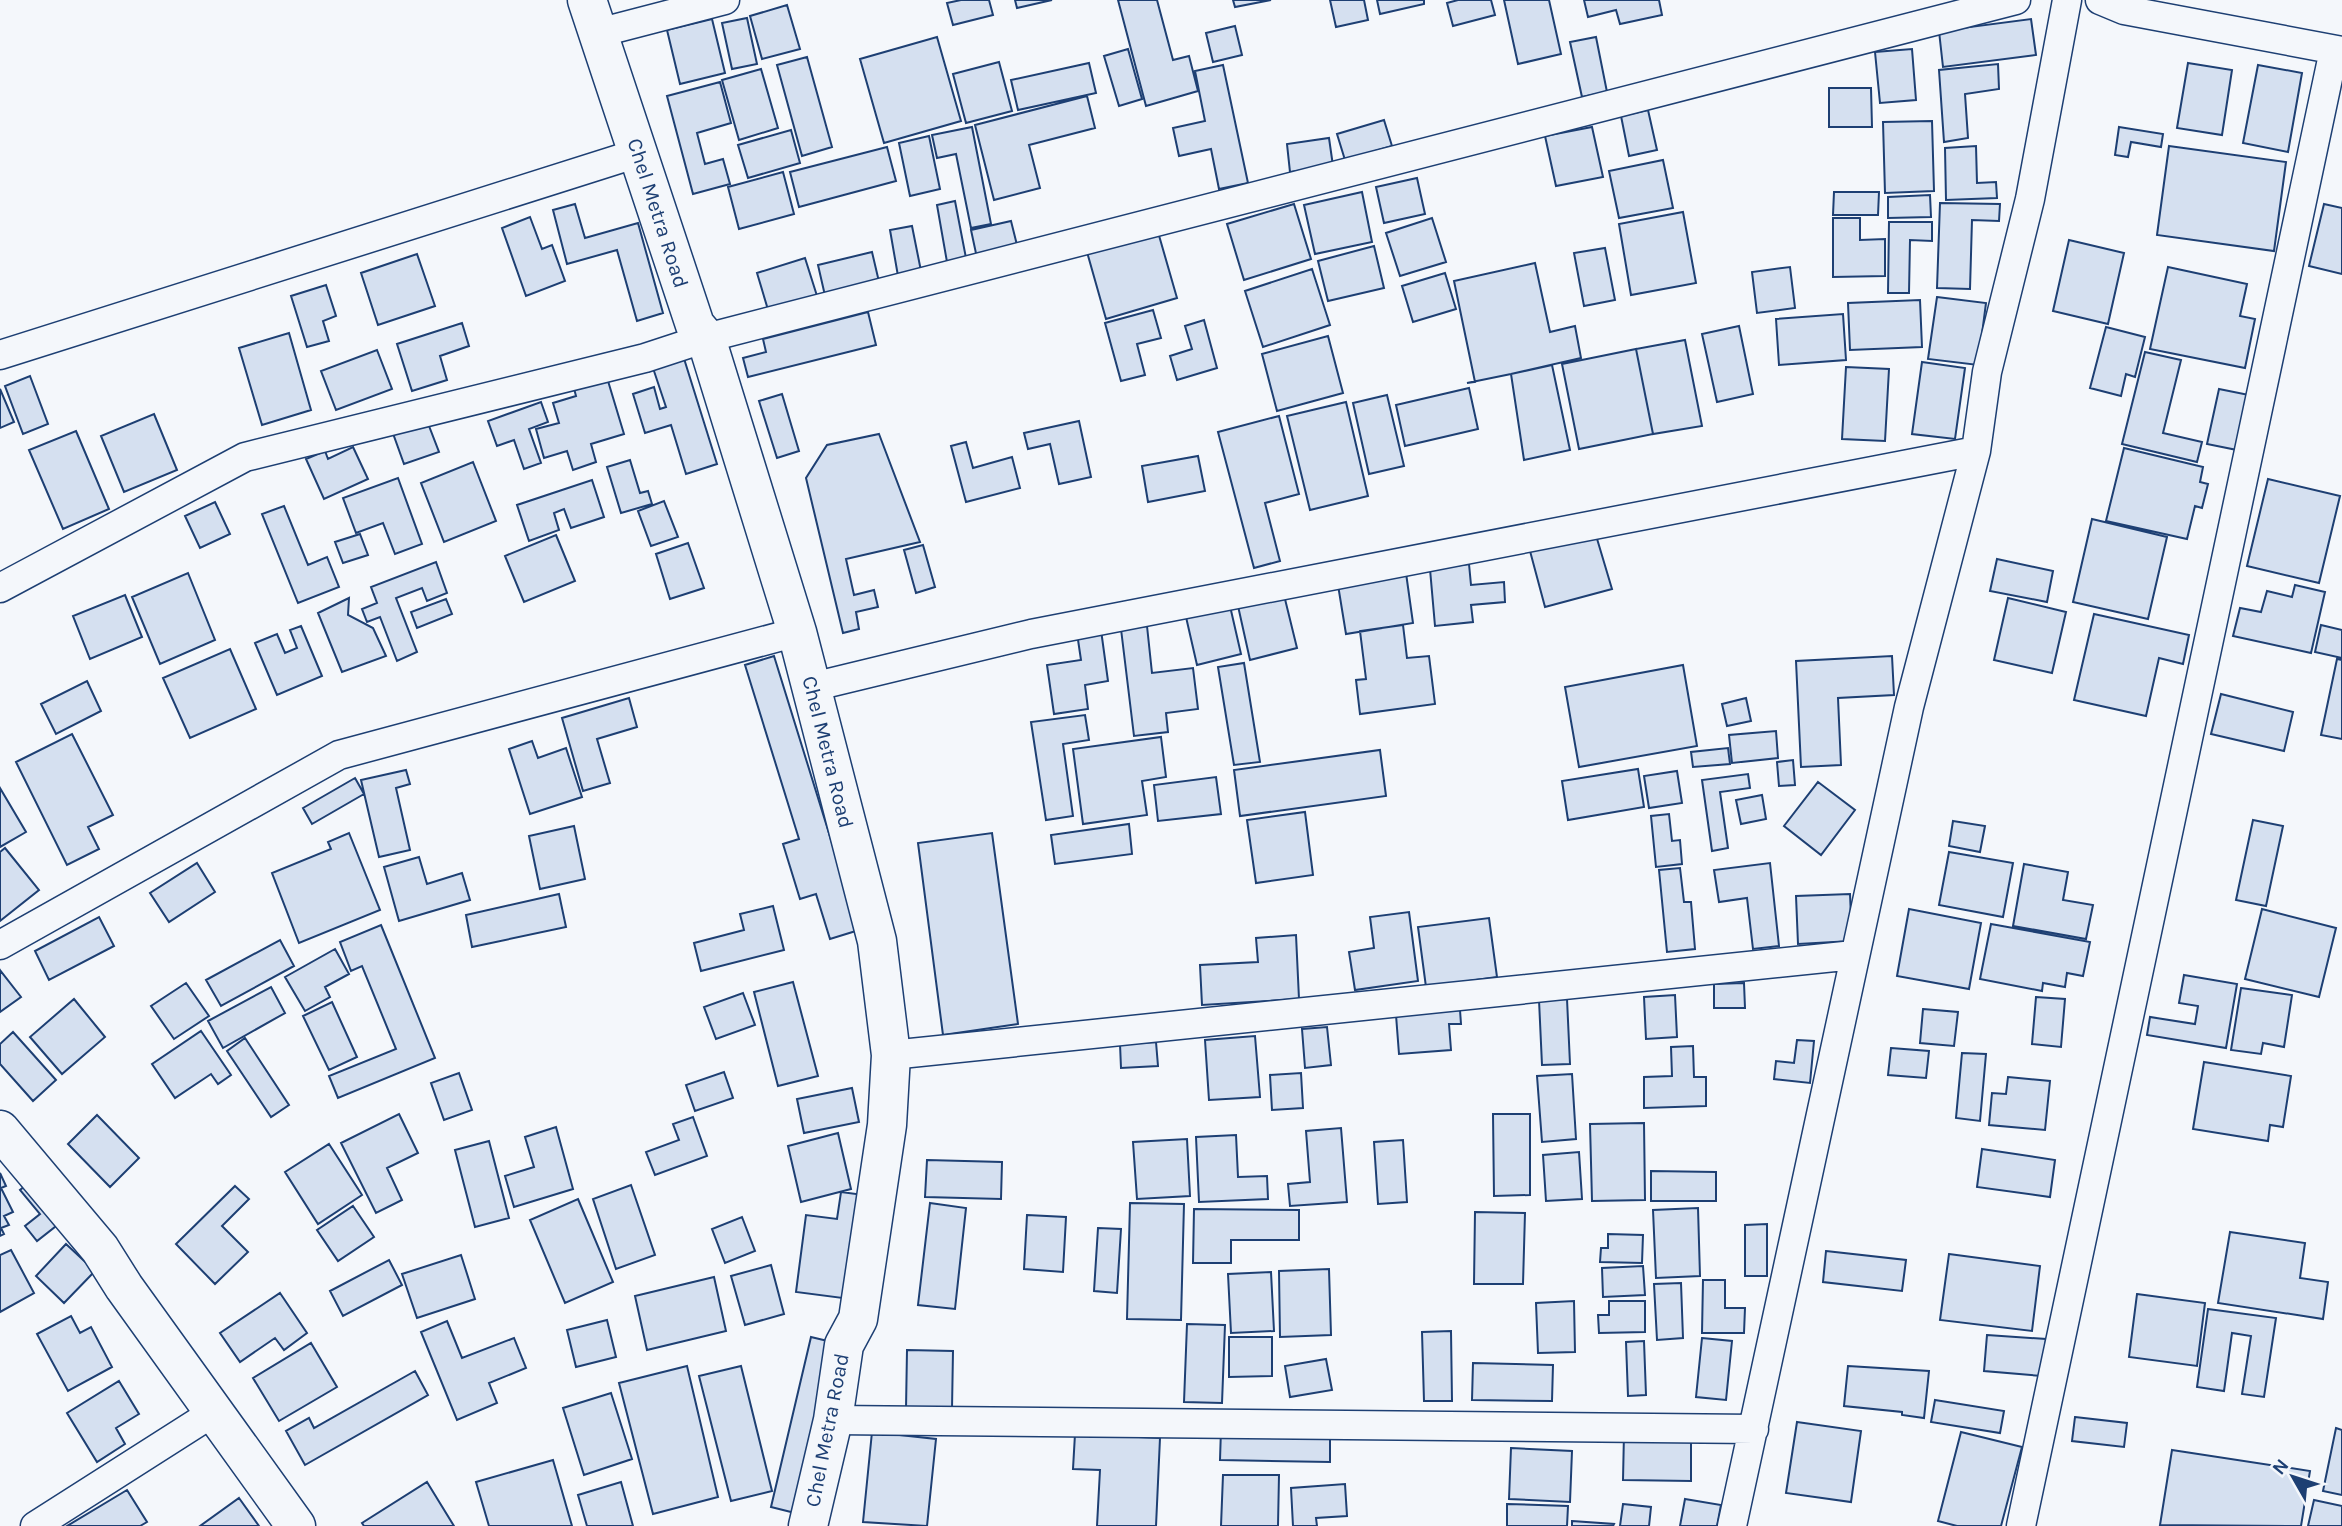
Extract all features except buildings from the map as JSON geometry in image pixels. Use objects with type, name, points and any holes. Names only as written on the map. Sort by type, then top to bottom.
[{"type":"street","points":[[593,17],[725,0]]},
{"type":"street","points":[[0,588],[245,457],[633,361],[706,338],[2016,0]]},
{"type":"street","points":[[1732,1526],[1909,707],[1976,451],[1987,372],[2030,199],[2067,0]]},
{"type":"street","points":[[2021,1526],[2338,51],[2124,10],[2100,0]]},
{"type":"street","name":"Chel Metra Road","points":[[593,17],[695,326],[706,338],[797,632],[877,941],[891,1055],[887,1125],[858,1319],[844,1345],[834,1420],[808,1526]]},
{"type":"street","points":[[0,355],[638,153]]},
{"type":"street","points":[[812,687],[1044,631],[1976,451]]},
{"type":"street","points":[[0,945],[339,754],[797,632]]},
{"type":"street","points":[[891,1055],[1854,955]]},
{"type":"street","points":[[4,1141],[100,1249],[296,1526]]},
{"type":"street","points":[[35,1526],[214,1412]]},
{"type":"street","points":[[834,1420],[1754,1429]]}]
